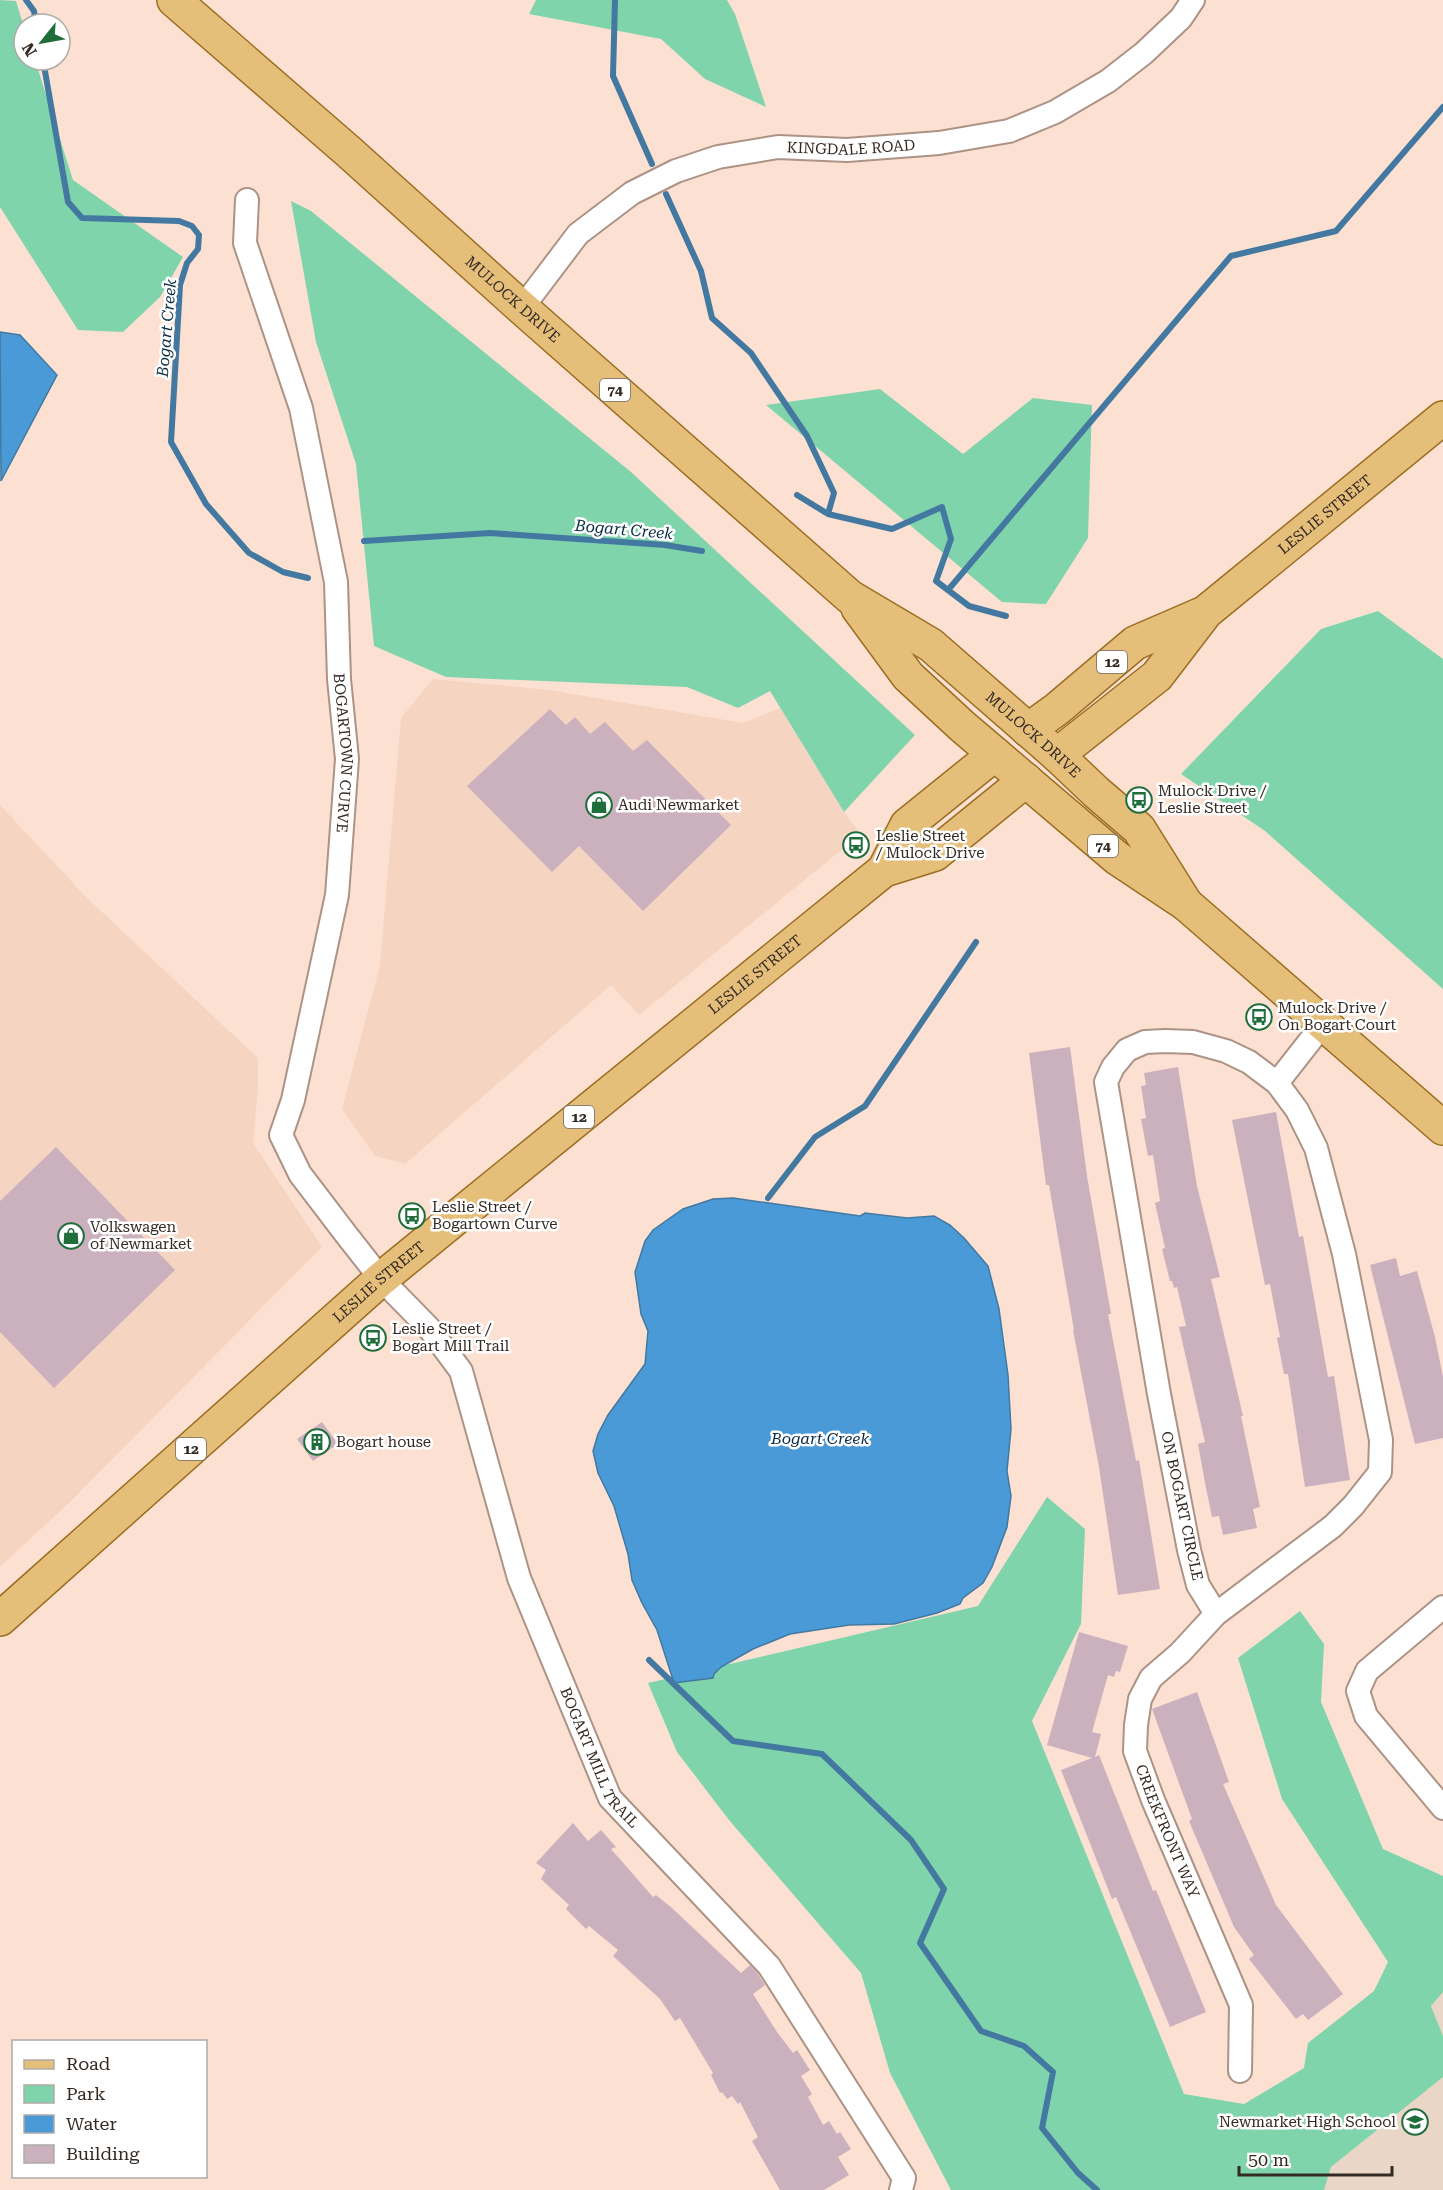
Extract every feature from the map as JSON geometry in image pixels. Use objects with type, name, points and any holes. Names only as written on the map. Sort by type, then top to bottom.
[{"type":"main road","name":"MULOCK DRIVE","points":[[174,0],[349,152],[850,597],[931,645],[1057,755],[1095,792],[1139,829],[1186,904]]},
{"type":"main road","name":"LESLIE STREET","points":[[1057,755],[1157,676],[1206,612],[1443,418]]},
{"type":"main road","name":"MULOCK DRIVE","points":[[850,597],[908,676],[962,726],[1117,858],[1186,904],[1443,1128]]},
{"type":"main road","name":"LESLIE STREET","points":[[1028,730],[1057,709],[1135,643],[1206,612]]},
{"type":"main road","name":"LESLIE STREET","points":[[884,870],[907,825],[995,754]]},
{"type":"main road","name":"LESLIE STREET","points":[[0,1619],[381,1279],[884,870],[935,854],[1026,780]]},
{"type":"street","name":"KINGDALE ROAD","points":[[522,308],[578,234],[632,193],[676,171],[718,157],[778,147],[847,150],[939,143],[1009,131],[1054,112],[1108,81],[1144,53],[1181,18],[1193,0]]},
{"type":"street","name":"BOGARTOWN CURVE","points":[[247,200],[244,243],[301,408],[336,582],[339,679],[347,759],[337,895],[293,1100],[281,1135],[300,1174],[381,1279]]},
{"type":"street","points":[[1277,1083],[1324,1023]]},
{"type":"street","name":"ON BOGART CIRCLE","points":[[1165,1041],[1193,1042],[1226,1051],[1249,1062],[1277,1083],[1298,1110],[1316,1148],[1344,1254],[1381,1440],[1380,1472],[1333,1526],[1216,1614],[1198,1585],[1189,1550],[1159,1394],[1106,1082],[1113,1067],[1126,1050],[1145,1042],[1165,1041]]},
{"type":"street","name":"BOGART MILL TRAIL","points":[[381,1279],[429,1328],[461,1371],[519,1578],[610,1798],[769,1966],[904,2178],[901,2190]]},
{"type":"street","points":[[1443,1607],[1367,1671],[1358,1691],[1366,1716],[1443,1808]]},
{"type":"street","name":"CREEKFRONT WAY","points":[[1216,1614],[1180,1653],[1151,1678],[1140,1700],[1135,1751],[1153,1800],[1240,2005],[1240,2071]]},
{"type":"shaded area","points":[[433,679],[550,690],[743,723],[780,708],[844,812],[861,834],[639,1015],[611,985],[405,1164],[375,1156],[342,1109],[380,965],[401,718]]},
{"type":"shaded area","points":[[0,805],[87,898],[258,1058],[253,1143],[322,1247],[69,1503],[0,1567]]},
{"type":"shaded area","points":[[1443,1992],[1443,2036],[1431,2006]]},
{"type":"shaded area","name":"Newmarket High School","points":[[1443,2077],[1443,2190],[1324,2190],[1331,2167]]},
{"type":"green space","points":[[0,0],[16,1],[19,12],[12,12],[12,72],[39,72],[73,180],[183,257],[160,297],[123,332],[78,330],[0,207]]},
{"type":"green space","points":[[536,0],[727,0],[735,14],[766,107],[705,79],[661,39],[529,14]]},
{"type":"green space","points":[[291,201],[311,211],[631,472],[915,735],[844,812],[770,691],[738,708],[687,687],[446,677],[374,646],[356,464],[316,342]]},
{"type":"green space","points":[[880,389],[963,454],[1033,398],[1092,405],[1088,538],[1046,604],[1002,602],[766,405]]},
{"type":"green space","points":[[1378,611],[1443,659],[1443,989],[1265,831],[1181,774],[1321,629]]},
{"type":"green space","points":[[1047,1497],[1085,1529],[1081,1624],[1032,1721],[1184,2094],[1244,2104],[1304,2068],[1308,2043],[1374,1991],[1388,1962],[1282,1799],[1238,1658],[1300,1611],[1324,1644],[1321,1702],[1383,1849],[1443,1876],[1443,1992],[1431,2006],[1443,2036],[1443,2077],[1331,2167],[1324,2190],[951,2190],[890,2073],[861,1973],[729,1820],[677,1752],[648,1683],[978,1606]]},
{"type":"water","points":[[0,332],[20,335],[57,375],[1,481]]},
{"type":"water","name":"Bogart Creek","points":[[733,1198],[860,1216],[865,1213],[907,1218],[934,1216],[950,1225],[964,1238],[988,1266],[999,1309],[1008,1375],[1011,1429],[1007,1471],[1011,1496],[1007,1527],[992,1567],[983,1583],[963,1598],[960,1604],[937,1613],[894,1624],[849,1625],[790,1634],[753,1649],[721,1667],[713,1678],[674,1683],[657,1630],[632,1580],[628,1554],[614,1506],[598,1473],[593,1451],[598,1434],[608,1415],[645,1364],[648,1331],[641,1314],[635,1272],[645,1241],[653,1230],[683,1209],[713,1199]]},
{"type":"building","name":"Audi Newmarket","points":[[550,709],[566,725],[575,717],[590,734],[605,722],[633,751],[647,740],[731,825],[643,911],[579,846],[552,872],[467,786]]},
{"type":"building","points":[[1070,1047],[1087,1176],[1111,1314],[1108,1314],[1136,1461],[1139,1460],[1160,1589],[1118,1595],[1099,1467],[1049,1185],[1046,1185],[1029,1053]]},
{"type":"building","points":[[1178,1067],[1197,1186],[1220,1277],[1211,1279],[1243,1416],[1241,1416],[1260,1507],[1253,1509],[1257,1528],[1223,1535],[1219,1516],[1212,1517],[1205,1483],[1198,1444],[1205,1442],[1179,1327],[1186,1326],[1177,1287],[1174,1288],[1170,1281],[1162,1249],[1165,1248],[1155,1203],[1160,1201],[1153,1155],[1148,1156],[1141,1119],[1146,1118],[1141,1086],[1146,1085],[1144,1073]]},
{"type":"building","points":[[1276,1112],[1299,1237],[1303,1236],[1328,1377],[1334,1376],[1350,1480],[1305,1487],[1288,1374],[1284,1374],[1270,1284],[1265,1285],[1232,1120]]},
{"type":"building","name":"Volkswagen of Newmarket","points":[[56,1147],[175,1270],[54,1388],[0,1332],[0,1201]]},
{"type":"building","points":[[1396,1258],[1400,1276],[1417,1271],[1443,1377],[1443,1438],[1415,1444],[1370,1265]]},
{"type":"building","name":"Bogart house","points":[[322,1422],[338,1444],[313,1461],[297,1439]]},
{"type":"building","points":[[1079,1632],[1128,1646],[1120,1672],[1116,1671],[1114,1677],[1108,1675],[1092,1732],[1101,1734],[1095,1757],[1099,1755],[1153,1891],[1156,1890],[1206,2012],[1170,2027],[1116,1897],[1112,1899],[1061,1770],[1092,1758],[1047,1745]]},
{"type":"building","points":[[1197,1692],[1229,1782],[1223,1784],[1276,1905],[1343,1994],[1308,2020],[1303,2014],[1296,2019],[1249,1959],[1254,1955],[1234,1927],[1189,1821],[1192,1819],[1152,1709]]},
{"type":"building","points":[[573,1823],[588,1841],[601,1830],[616,1847],[611,1849],[653,1897],[656,1895],[672,1908],[741,1973],[750,1965],[758,1974],[765,1985],[753,1994],[777,2032],[793,2053],[797,2050],[810,2070],[801,2076],[812,2094],[808,2097],[823,2125],[829,2121],[837,2134],[840,2132],[851,2149],[838,2157],[849,2175],[824,2190],[780,2190],[752,2141],[758,2137],[740,2102],[738,2104],[732,2096],[727,2099],[722,2092],[720,2093],[711,2075],[713,2073],[680,2018],[675,2021],[660,1999],[613,1956],[618,1950],[589,1926],[586,1929],[566,1909],[569,1905],[541,1879],[546,1870],[536,1863]]},
{"type":"waterway","name":"Bogart Creek","points":[[26,0],[34,12]]},
{"type":"waterway","points":[[615,0],[613,76],[652,164]]},
{"type":"waterway","name":"Bogart Creek","points":[[45,72],[68,202],[82,218],[179,221],[192,226],[199,235],[198,249],[187,263],[180,285],[171,442],[206,504],[249,553],[283,572],[308,578]]},
{"type":"waterway","points":[[948,590],[1231,256],[1336,231],[1443,107]]},
{"type":"waterway","points":[[666,194],[701,271],[712,318],[751,353],[807,436],[834,493],[828,514]]},
{"type":"waterway","name":"Bogart Creek","points":[[797,495],[828,514],[892,529],[942,507],[951,539],[936,581],[969,606],[1006,616]]},
{"type":"waterway","name":"Bogart Creek","points":[[364,541],[490,533],[665,545],[702,551]]},
{"type":"waterway","name":"Bogart Creek","points":[[768,1198],[815,1137],[865,1106],[976,942]]},
{"type":"waterway","name":"Bogart Creek","points":[[649,1660],[733,1741],[822,1754],[911,1840],[944,1889],[920,1943],[981,2031],[1024,2046],[1053,2072],[1042,2128],[1078,2173],[1097,2190]]},
{"type":"place","name":"Mulock Drive / Leslie Street","points":[[1139,800]]},
{"type":"place","name":"Audi Newmarket","points":[[599,805]]},
{"type":"place","name":"Leslie Street / Mulock Drive","points":[[856,845]]},
{"type":"place","name":"Mulock Drive / On Bogart Court","points":[[1259,1017]]},
{"type":"place","name":"Leslie Street / Bogartown Curve","points":[[412,1216]]},
{"type":"place","name":"Volkswagen of Newmarket","points":[[71,1236]]},
{"type":"place","name":"Leslie Street / Bogart Mill Trail","points":[[373,1338]]},
{"type":"place","name":"Bogart house","points":[[317,1442]]},
{"type":"place","name":"Newmarket High School","points":[[1415,2122]]}]
